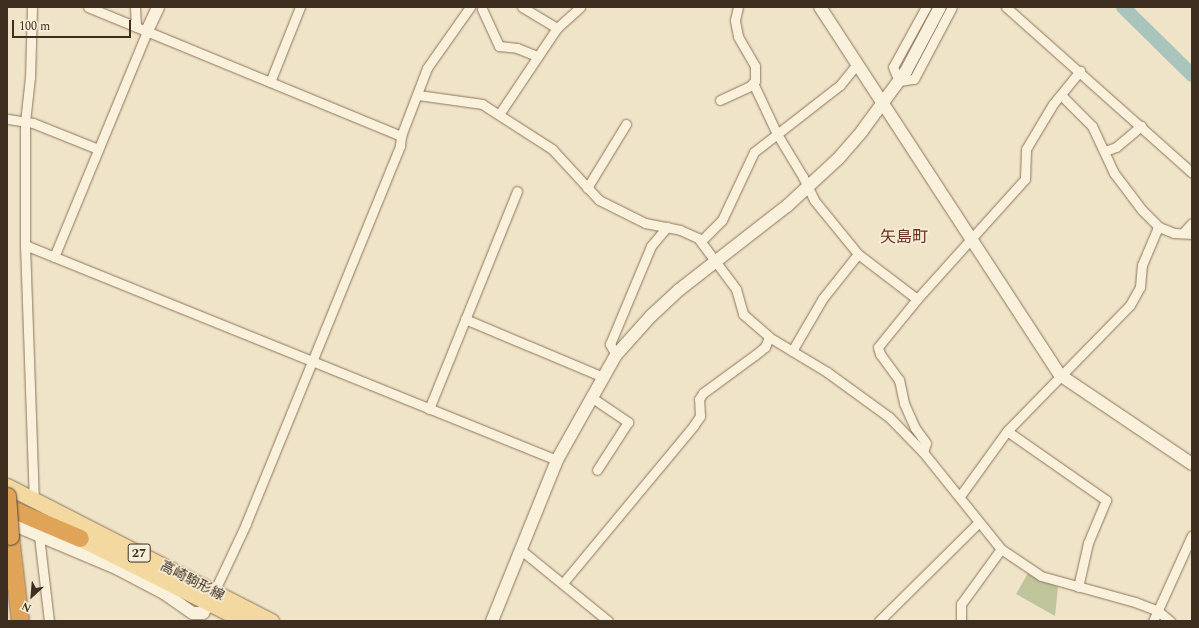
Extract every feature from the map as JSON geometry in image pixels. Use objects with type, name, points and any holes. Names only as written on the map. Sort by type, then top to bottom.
[{"type":"highway","points":[[7,496],[9,529],[20,621]]},
{"type":"highway","points":[[7,507],[80,538]]},
{"type":"main road","name":"高崎駒形線","points":[[7,486],[34,499],[211,597],[246,621]]},
{"type":"main road","name":"高崎駒形線","points":[[7,501],[80,538],[211,597],[271,621]]},
{"type":"street","points":[[32,7],[30,77],[25,122],[25,246],[34,499]]},
{"type":"street","points":[[88,7],[401,136]]},
{"type":"street","points":[[135,7],[141,29]]},
{"type":"street","points":[[54,257],[98,149],[141,29],[158,7]]},
{"type":"street","points":[[270,82],[300,7]]},
{"type":"street","points":[[9,529],[39,536],[118,569],[164,593],[193,613],[203,613],[246,524],[311,360],[400,146],[401,136],[412,104],[418,95],[427,68],[470,7]]},
{"type":"street","points":[[522,7],[557,28]]},
{"type":"street","points":[[500,113],[557,28],[580,7]]},
{"type":"street","points":[[738,7],[735,20],[738,36],[755,66],[753,83],[777,134],[803,177],[807,188],[858,254],[917,299]]},
{"type":"street","points":[[820,7],[882,105],[1060,375],[1192,464]]},
{"type":"street","points":[[899,81],[893,67],[926,7]]},
{"type":"street","points":[[492,621],[557,460],[591,397],[616,355],[657,311],[716,261],[807,188],[838,159],[882,105],[899,81],[940,7]]},
{"type":"street","points":[[899,81],[914,79],[952,7]]},
{"type":"street","points":[[1006,7],[1080,71],[1192,173]]},
{"type":"street","points":[[482,9],[499,46],[517,48],[537,56]]},
{"type":"street","points":[[701,241],[722,220],[754,152],[840,86],[856,65]]},
{"type":"street","points":[[923,452],[926,443],[915,428],[904,403],[899,380],[878,350],[917,299],[1025,179],[1026,149],[1061,95],[1080,71]]},
{"type":"street","points":[[720,100],[753,83]]},
{"type":"street","points":[[418,95],[482,104],[500,113],[552,149],[599,200],[646,223],[684,231],[701,241],[736,290],[743,314],[769,337],[827,372],[889,417],[923,452],[960,496],[978,523],[1001,549],[1041,576],[1135,602],[1158,611],[1170,621]]},
{"type":"street","points":[[1061,95],[1092,126],[1114,173],[1142,210],[1159,227],[1187,234],[1192,223]]},
{"type":"street","points":[[8,119],[33,123],[98,149]]},
{"type":"street","points":[[588,188],[626,124]]},
{"type":"street","points":[[1105,152],[1116,147],[1141,126]]},
{"type":"street","points":[[429,409],[517,191]]},
{"type":"street","points":[[616,355],[610,344],[651,246],[667,227]]},
{"type":"street","points":[[960,496],[1007,431],[1130,305],[1140,287],[1142,265],[1159,227]]},
{"type":"street","points":[[25,246],[557,460]]},
{"type":"street","points":[[792,351],[823,298],[858,254]]},
{"type":"street","points":[[465,319],[603,377]]},
{"type":"street","points":[[563,583],[694,425],[700,416],[699,399],[703,393],[765,347],[769,337]]},
{"type":"street","points":[[591,397],[628,422],[597,470]]},
{"type":"street","points":[[1007,431],[1106,500],[1088,543],[1078,587]]},
{"type":"street","points":[[879,621],[978,523]]},
{"type":"street","points":[[1153,621],[1192,535]]},
{"type":"street","points":[[39,536],[49,621]]},
{"type":"street","points":[[961,621],[961,604],[1001,549]]},
{"type":"street","points":[[521,550],[608,621]]},
{"type":"green space","points":[[1028,573],[1058,587],[1055,616],[1016,594]]},
{"type":"waterway","points":[[1123,7],[1192,75]]},
{"type":"district","name":"矢島町","points":[[904,237]]}]
